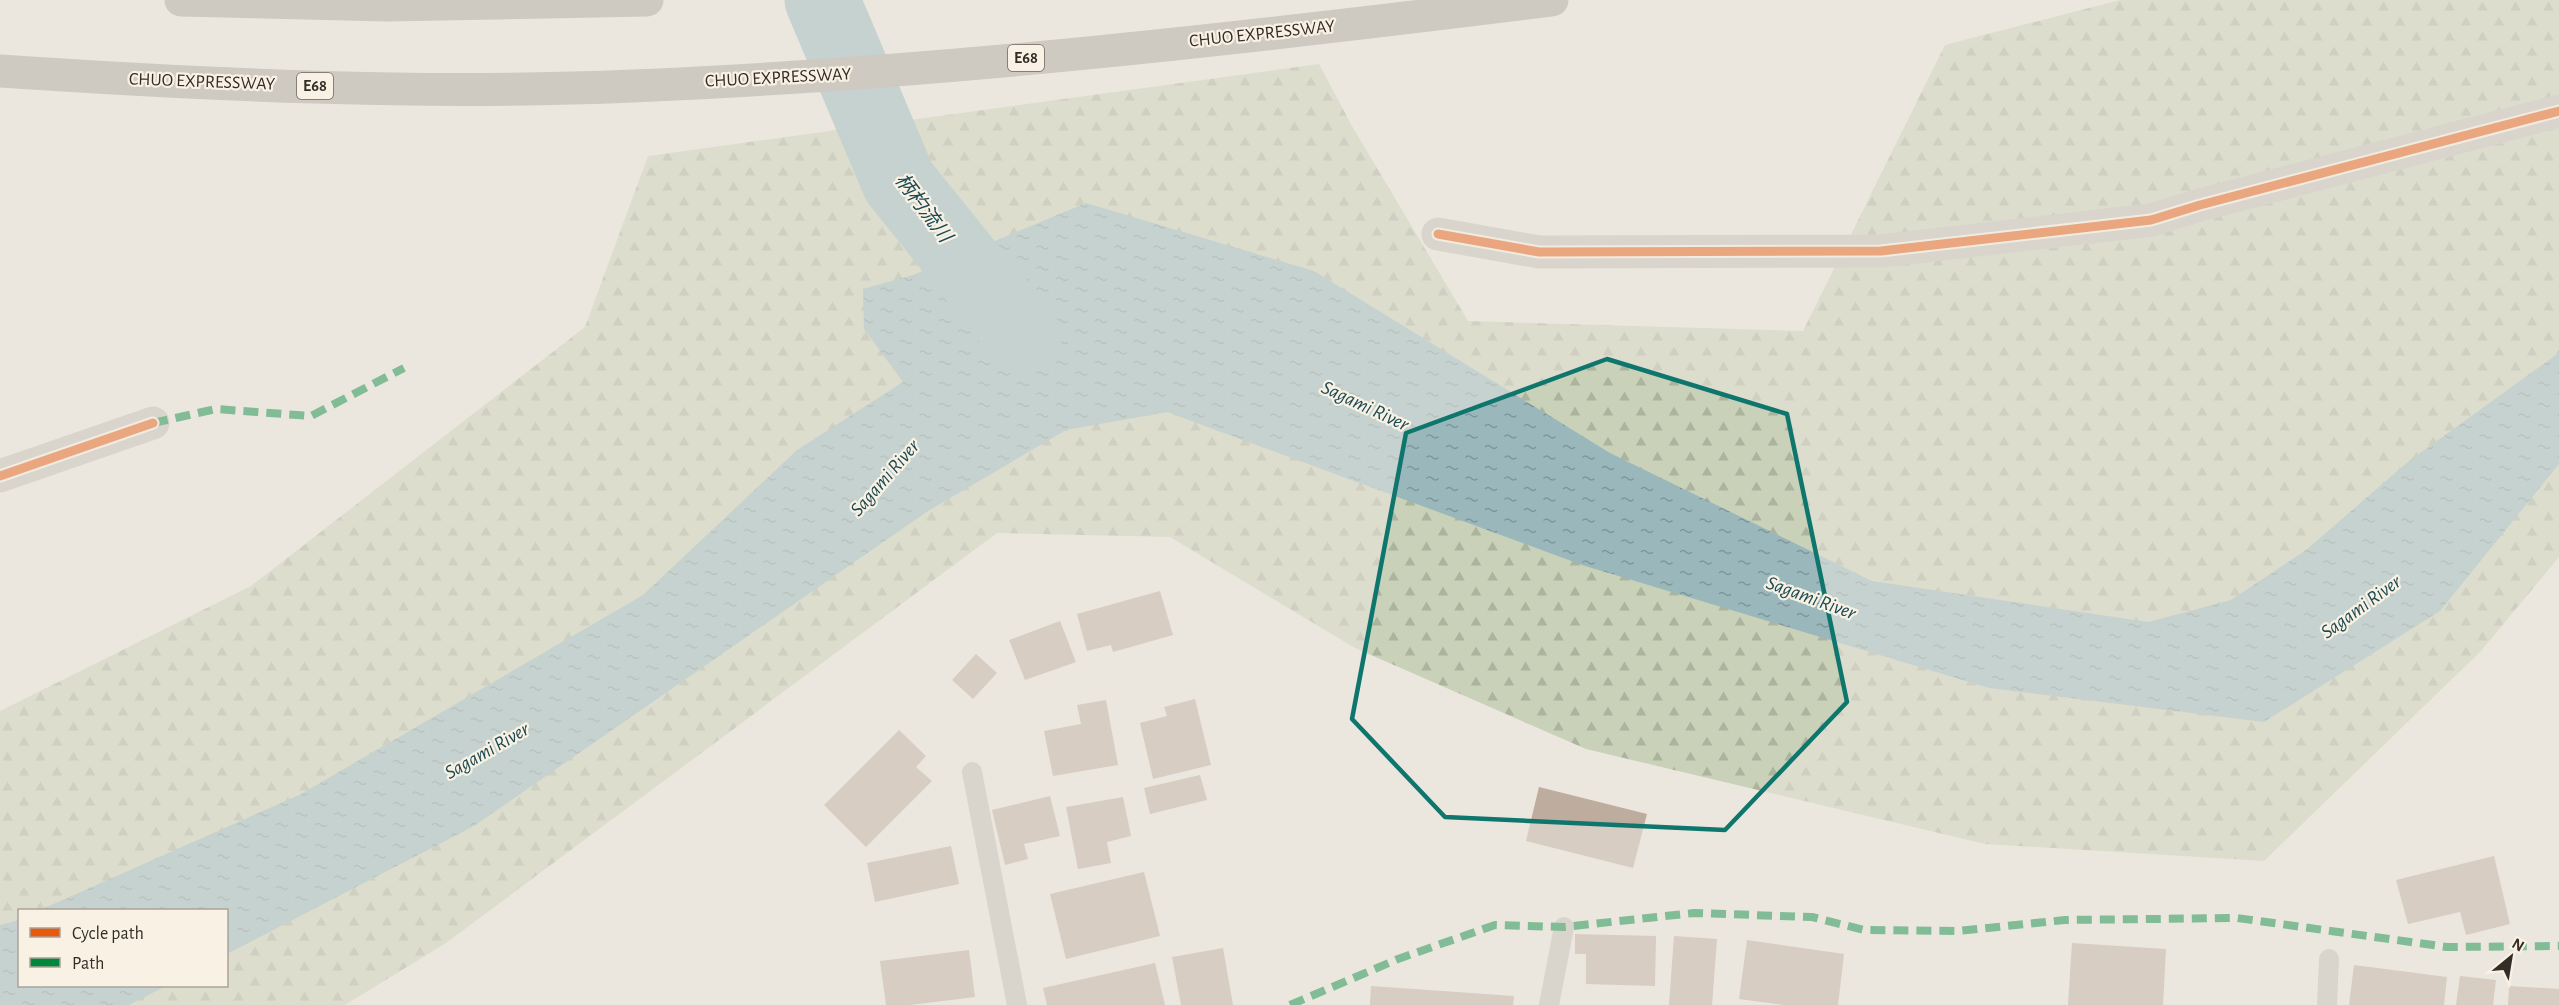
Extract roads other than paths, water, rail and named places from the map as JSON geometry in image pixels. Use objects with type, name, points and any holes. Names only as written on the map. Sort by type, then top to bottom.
[{"type":"highway","points":[[181,0],[387,5],[647,0]]},
{"type":"highway","name":"CHUO EXPRESSWAY","points":[[0,71],[105,78],[383,89],[630,86],[870,73],[1145,47],[1552,0]]},
{"type":"street","points":[[1438,234],[1539,252],[1881,251],[2151,220],[2211,202],[2559,111]]},
{"type":"street","points":[[0,476],[153,423]]},
{"type":"lane","points":[[972,772],[1017,1005]]},
{"type":"lane","points":[[1549,1005],[1564,927]]},
{"type":"lane","points":[[2326,1005],[2329,959]]},
{"type":"water","name":"Sagami River","points":[[1086,203],[1314,271],[1610,453],[1872,581],[2148,622],[2231,600],[2306,550],[2409,461],[2556,355],[2559,349],[2559,464],[2440,611],[2264,722],[1989,688],[1582,565],[1167,412],[1066,430],[928,511],[474,826],[228,953],[228,909],[42,909],[301,794],[643,595],[797,450],[903,382],[864,329],[863,289],[913,275]]},
{"type":"water","points":[[18,920],[18,987],[164,987],[129,1005],[0,1005],[0,925]]},
{"type":"waterway","name":"柄杓流川","points":[[822,0],[899,182],[1024,337]]}]
